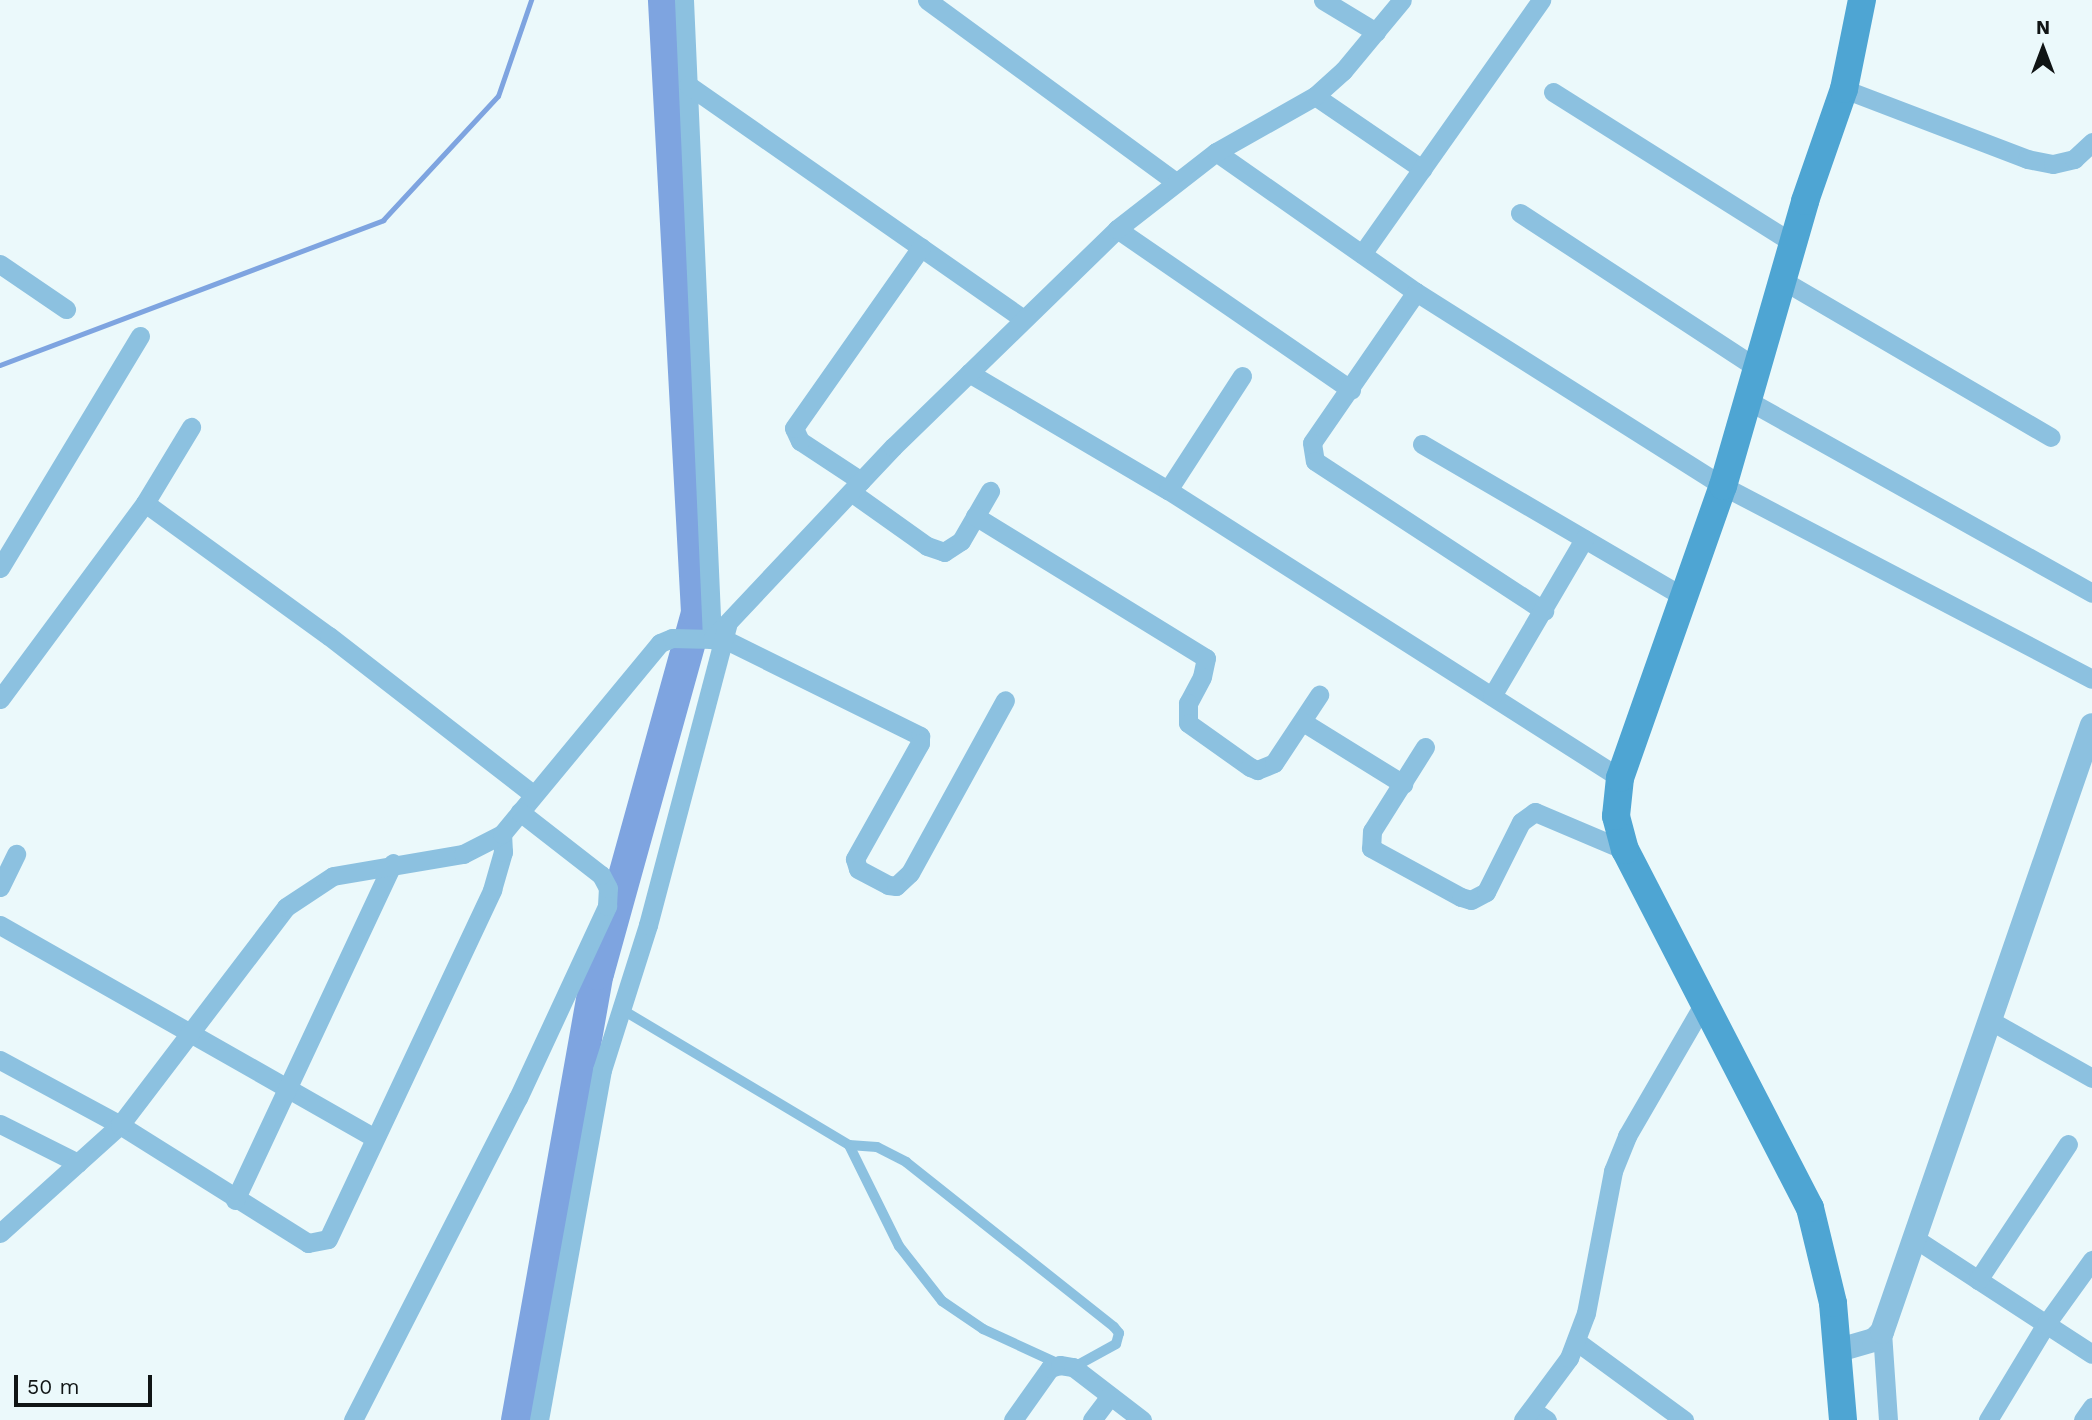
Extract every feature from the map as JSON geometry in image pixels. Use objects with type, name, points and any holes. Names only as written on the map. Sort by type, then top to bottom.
[{"type":"main road","points":[[1843,1420],[1839,1350],[1824,1252],[1810,1209],[1625,850],[1616,817],[1619,778],[1723,486],[1793,243],[1844,89],[1862,0]]},
{"type":"street","points":[[539,1420],[593,1110],[620,1009],[648,925],[716,635],[684,0]]},
{"type":"street","points":[[927,0],[1175,182]]},
{"type":"street","points":[[1323,0],[1376,32]]},
{"type":"street","points":[[716,635],[856,487],[1117,229],[1216,152],[1315,96],[1376,32],[1402,0]]},
{"type":"street","points":[[1362,254],[1541,0]]},
{"type":"street","points":[[688,85],[1024,318]]},
{"type":"street","points":[[1844,89],[2027,159],[2053,164],[2074,159],[2092,142]]},
{"type":"street","points":[[1553,92],[1793,243]]},
{"type":"street","points":[[1315,96],[1422,169]]},
{"type":"street","points":[[1216,152],[1416,292],[1723,486],[2092,679]]},
{"type":"street","points":[[1520,213],[1757,368]]},
{"type":"street","points":[[1117,229],[1351,390]]},
{"type":"street","points":[[921,247],[794,428],[800,441],[928,546],[944,552],[961,541],[990,491]]},
{"type":"street","points":[[0,264],[66,309]]},
{"type":"street","points":[[1782,280],[2051,437]]},
{"type":"street","points":[[1416,292],[1312,443],[1315,461],[1544,611]]},
{"type":"street","points":[[1,563],[140,336]]},
{"type":"street","points":[[969,373],[1168,490],[1619,778]]},
{"type":"street","points":[[1168,490],[1242,376]]},
{"type":"street","points":[[1747,400],[2092,593]]},
{"type":"street","points":[[0,699],[145,503],[191,427]]},
{"type":"street","points":[[1422,444],[1684,597]]},
{"type":"street","points":[[145,503],[329,636],[534,795]]},
{"type":"street","points":[[975,516],[1206,658],[1188,704],[1188,723],[1250,767],[1266,769],[1274,763],[1319,695]]},
{"type":"street","points":[[1492,696],[1584,539]]},
{"type":"street","points":[[0,1233],[120,1125],[286,907],[333,876],[393,863],[463,854],[502,834],[660,643],[682,637],[716,635],[920,736],[920,743],[855,859],[858,869],[888,885],[896,886],[910,873],[1004,700]]},
{"type":"street","points":[[1303,722],[1403,784]]},
{"type":"street","points":[[1888,1420],[1882,1332],[2092,725]]},
{"type":"street","points":[[1425,747],[1372,831],[1371,848],[1471,900],[1486,892],[1528,814],[1553,817],[1625,850]]},
{"type":"street","points":[[353,1420],[518,1098],[607,906],[608,888],[601,875],[520,812]]},
{"type":"street","points":[[0,1060],[120,1125],[234,1200],[308,1243],[328,1239],[492,890],[503,852],[502,834]]},
{"type":"street","points":[[0,887],[16,854]]},
{"type":"street","points":[[234,1200],[393,863]]},
{"type":"street","points":[[0,925],[375,1138]]},
{"type":"street","points":[[1534,1417],[1569,1358],[1586,1313],[1613,1171],[1627,1136],[1704,1003]]},
{"type":"street","points":[[1991,1021],[2092,1078]]},
{"type":"street","points":[[0,1124],[78,1163]]},
{"type":"street","points":[[1978,1280],[2068,1144]]},
{"type":"street","points":[[1914,1238],[2092,1354]]},
{"type":"street","points":[[1988,1420],[2046,1324],[2092,1260]]},
{"type":"street","points":[[1839,1350],[1874,1340],[1882,1332]]},
{"type":"street","points":[[1576,1341],[1684,1420]]},
{"type":"street","points":[[1013,1420],[1050,1368],[1067,1366],[1142,1420]]},
{"type":"street","points":[[1092,1420],[1110,1396]]},
{"type":"street","points":[[2083,1420],[2092,1407]]},
{"type":"lane","points":[[620,1009],[849,1145],[877,1147],[906,1162],[1114,1327],[1119,1333],[1116,1345],[1067,1366],[983,1329],[942,1301],[900,1246],[849,1145]]},
{"type":"waterway","points":[[0,365],[383,220],[498,96],[531,0]]},
{"type":"waterway","points":[[517,1420],[597,973],[697,612],[664,0]]}]
